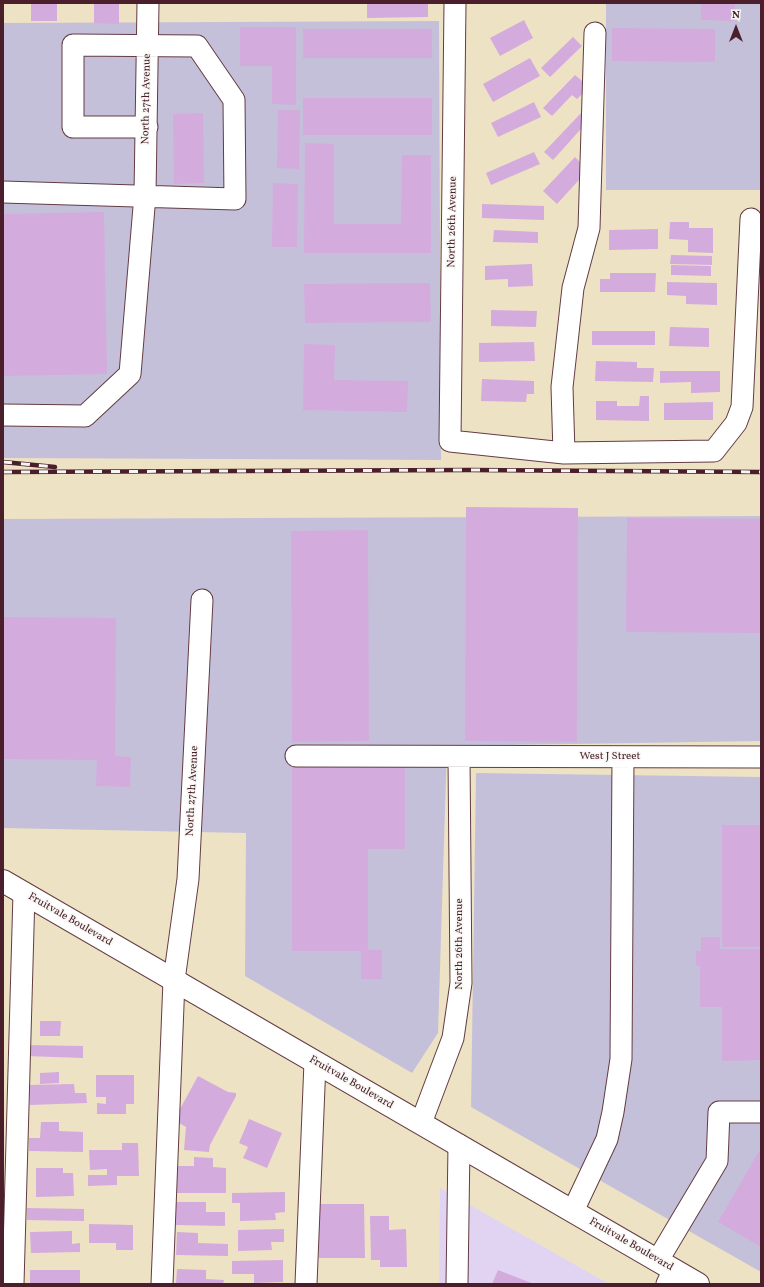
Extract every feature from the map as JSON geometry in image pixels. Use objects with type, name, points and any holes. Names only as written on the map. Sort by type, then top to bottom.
[{"type":"main road","name":"Fruitvale Boulevard","points":[[3,881],[573,1211],[666,1271],[698,1284]]},
{"type":"street","name":"North 27th Avenue","points":[[3,415],[85,416],[130,374],[145,195],[148,3]]},
{"type":"street","name":"North 26th Avenue","points":[[455,3],[450,441],[564,453]]},
{"type":"street","points":[[595,33],[589,228],[573,288],[562,387],[564,453],[714,451],[736,423],[742,407],[751,219]]},
{"type":"street","points":[[3,192],[145,195],[169,199],[235,199],[234,100],[197,46],[73,45],[74,127],[147,127]]},
{"type":"street","name":"North 27th Avenue","points":[[162,1284],[174,980],[188,879],[202,600]]},
{"type":"street","name":"West J Street","points":[[296,756],[459,758],[761,757]]},
{"type":"street","points":[[573,1211],[607,1140],[621,1059],[623,757]]},
{"type":"street","name":"North 26th Avenue","points":[[421,1124],[453,1038],[461,983],[459,758]]},
{"type":"street","points":[[13,1284],[24,893]]},
{"type":"street","points":[[306,1284],[315,1062]]},
{"type":"street","points":[[666,1271],[717,1160],[719,1112],[761,1112]]},
{"type":"street","points":[[457,1284],[459,1145]]},
{"type":"shaded area","points":[[606,3],[761,3],[761,190],[606,190]]},
{"type":"shaded area","points":[[439,21],[441,460],[3,458],[3,23]]},
{"type":"shaded area","points":[[761,516],[761,741],[447,746],[438,1033],[412,1073],[245,976],[246,833],[3,828],[3,519]]},
{"type":"shaded area","points":[[476,773],[761,777],[761,1272],[471,1107]]},
{"type":"shaded area","points":[[440,1188],[609,1284],[439,1284]]},
{"type":"building","points":[[31,3],[57,3],[57,21],[31,21]]},
{"type":"building","points":[[94,3],[119,3],[119,24],[94,23]]},
{"type":"building","points":[[367,3],[428,3],[428,17],[367,18]]},
{"type":"building","points":[[701,3],[735,3],[735,21],[701,20]]},
{"type":"building","points":[[524,20],[533,38],[500,56],[490,38]]},
{"type":"building","points":[[240,27],[296,27],[296,105],[272,104],[272,66],[240,66]]},
{"type":"building","points":[[612,28],[715,29],[715,62],[612,61]]},
{"type":"building","points":[[303,29],[432,29],[432,58],[303,58]]},
{"type":"building","points":[[573,37],[582,46],[550,77],[541,68]]},
{"type":"building","points":[[530,58],[540,76],[493,102],[483,84]]},
{"type":"building","points":[[575,75],[589,87],[577,99],[572,95],[552,116],[543,108]]},
{"type":"building","points":[[303,98],[432,98],[432,135],[303,135]]},
{"type":"building","points":[[534,102],[541,117],[498,137],[491,123]]},
{"type":"building","points":[[278,110],[300,110],[299,169],[277,168]]},
{"type":"building","points":[[203,113],[204,183],[174,184],[173,114]]},
{"type":"building","points":[[581,113],[589,120],[553,160],[544,152]]},
{"type":"building","points":[[305,143],[334,144],[334,224],[401,224],[402,155],[431,155],[431,253],[304,253]]},
{"type":"building","points":[[534,152],[540,164],[491,185],[486,173]]},
{"type":"building","points":[[575,157],[588,170],[557,204],[543,191]]},
{"type":"building","points":[[273,183],[298,184],[297,247],[272,247]]},
{"type":"building","points":[[482,204],[544,206],[544,220],[482,218]]},
{"type":"building","points":[[104,212],[107,374],[3,376],[3,214]]},
{"type":"building","points":[[670,222],[689,222],[689,228],[713,228],[713,253],[688,252],[688,240],[669,239]]},
{"type":"building","points":[[658,229],[658,249],[609,250],[609,230]]},
{"type":"building","points":[[494,230],[538,232],[538,243],[493,242]]},
{"type":"building","points":[[671,255],[712,256],[712,265],[670,264]]},
{"type":"building","points":[[532,264],[533,286],[508,287],[508,279],[485,280],[485,266]]},
{"type":"building","points":[[671,265],[711,266],[711,276],[671,275]]},
{"type":"building","points":[[610,273],[656,273],[655,292],[600,292],[600,279],[610,279]]},
{"type":"building","points":[[667,282],[717,283],[717,305],[686,304],[686,296],[667,295]]},
{"type":"building","points":[[430,283],[431,322],[305,323],[304,284]]},
{"type":"building","points":[[491,310],[537,311],[536,327],[491,326]]},
{"type":"building","points":[[670,327],[709,328],[709,347],[669,346]]},
{"type":"building","points":[[592,331],[655,331],[655,345],[592,345]]},
{"type":"building","points":[[534,342],[535,361],[479,362],[479,343]]},
{"type":"building","points":[[304,344],[335,345],[334,380],[408,381],[407,412],[303,410]]},
{"type":"building","points":[[596,361],[637,362],[637,368],[654,368],[653,382],[595,381]]},
{"type":"building","points":[[660,371],[720,371],[720,392],[691,393],[691,382],[660,383]]},
{"type":"building","points":[[482,379],[534,381],[534,394],[527,394],[526,402],[481,401]]},
{"type":"building","points":[[640,396],[649,396],[649,421],[596,420],[596,401],[617,401],[617,406],[639,406]]},
{"type":"building","points":[[713,402],[713,420],[664,420],[664,403]]},
{"type":"building","points":[[466,507],[578,508],[577,742],[465,741]]},
{"type":"building","points":[[627,518],[761,519],[761,633],[626,632]]},
{"type":"building","points":[[368,530],[369,741],[292,742],[291,531]]},
{"type":"building","points":[[3,617],[116,618],[115,756],[131,757],[130,787],[96,786],[97,760],[3,759]]},
{"type":"building","points":[[292,764],[405,764],[405,849],[368,849],[368,950],[382,950],[382,979],[361,979],[361,951],[292,951]]},
{"type":"building","points":[[722,825],[761,825],[761,947],[722,947]]},
{"type":"building","points":[[701,937],[720,937],[720,949],[761,949],[761,1060],[722,1061],[722,1007],[700,1007],[700,966],[696,966],[696,951],[701,951]]},
{"type":"building","points":[[40,1021],[61,1021],[60,1036],[40,1036]]},
{"type":"building","points":[[26,1045],[83,1046],[83,1058],[25,1056]]},
{"type":"building","points":[[59,1072],[59,1083],[40,1084],[40,1073]]},
{"type":"building","points":[[96,1075],[134,1075],[134,1104],[126,1104],[126,1114],[97,1114],[97,1103],[106,1104],[106,1097],[96,1097]]},
{"type":"building","points":[[198,1076],[228,1092],[236,1093],[236,1096],[210,1145],[209,1152],[184,1150],[186,1127],[174,1120]]},
{"type":"building","points":[[74,1084],[75,1093],[86,1093],[87,1103],[30,1105],[29,1085]]},
{"type":"building","points":[[249,1119],[282,1133],[267,1168],[243,1158],[248,1147],[239,1143]]},
{"type":"building","points":[[41,1122],[59,1122],[59,1131],[83,1132],[83,1152],[29,1151],[29,1138],[40,1138]]},
{"type":"building","points":[[122,1143],[138,1143],[139,1176],[117,1176],[117,1185],[88,1186],[88,1175],[107,1175],[107,1169],[90,1170],[89,1150],[122,1150]]},
{"type":"building","points":[[761,1148],[761,1247],[718,1222]]},
{"type":"building","points":[[194,1157],[213,1158],[213,1167],[226,1168],[226,1193],[176,1193],[176,1166],[194,1166]]},
{"type":"building","points":[[36,1168],[63,1168],[63,1173],[73,1173],[74,1196],[36,1197]]},
{"type":"building","points":[[285,1192],[285,1212],[275,1213],[276,1220],[240,1221],[240,1203],[232,1203],[232,1193]]},
{"type":"building","points":[[175,1202],[206,1202],[206,1212],[225,1212],[225,1226],[175,1225]]},
{"type":"building","points":[[318,1204],[364,1204],[365,1258],[319,1258]]},
{"type":"building","points":[[27,1208],[84,1209],[84,1221],[27,1220]]},
{"type":"building","points":[[370,1216],[389,1216],[389,1230],[406,1229],[407,1267],[380,1267],[380,1260],[371,1260]]},
{"type":"building","points":[[89,1224],[133,1225],[133,1250],[116,1250],[116,1243],[89,1243]]},
{"type":"building","points":[[284,1229],[284,1242],[271,1242],[272,1250],[238,1251],[238,1230]]},
{"type":"building","points":[[72,1231],[72,1244],[80,1243],[80,1252],[31,1253],[30,1232]]},
{"type":"building","points":[[177,1232],[198,1233],[198,1243],[228,1244],[228,1256],[176,1255]]},
{"type":"building","points":[[283,1260],[283,1282],[254,1283],[254,1274],[232,1274],[232,1261]]},
{"type":"building","points":[[177,1269],[206,1270],[206,1279],[224,1280],[223,1284],[176,1284]]},
{"type":"building","points":[[30,1270],[80,1270],[80,1283],[30,1283]]},
{"type":"building","points":[[498,1270],[534,1284],[492,1284]]},
{"type":"railway","points":[[3,462],[55,467]]},
{"type":"railway","points":[[3,472],[469,470],[761,472]]}]
